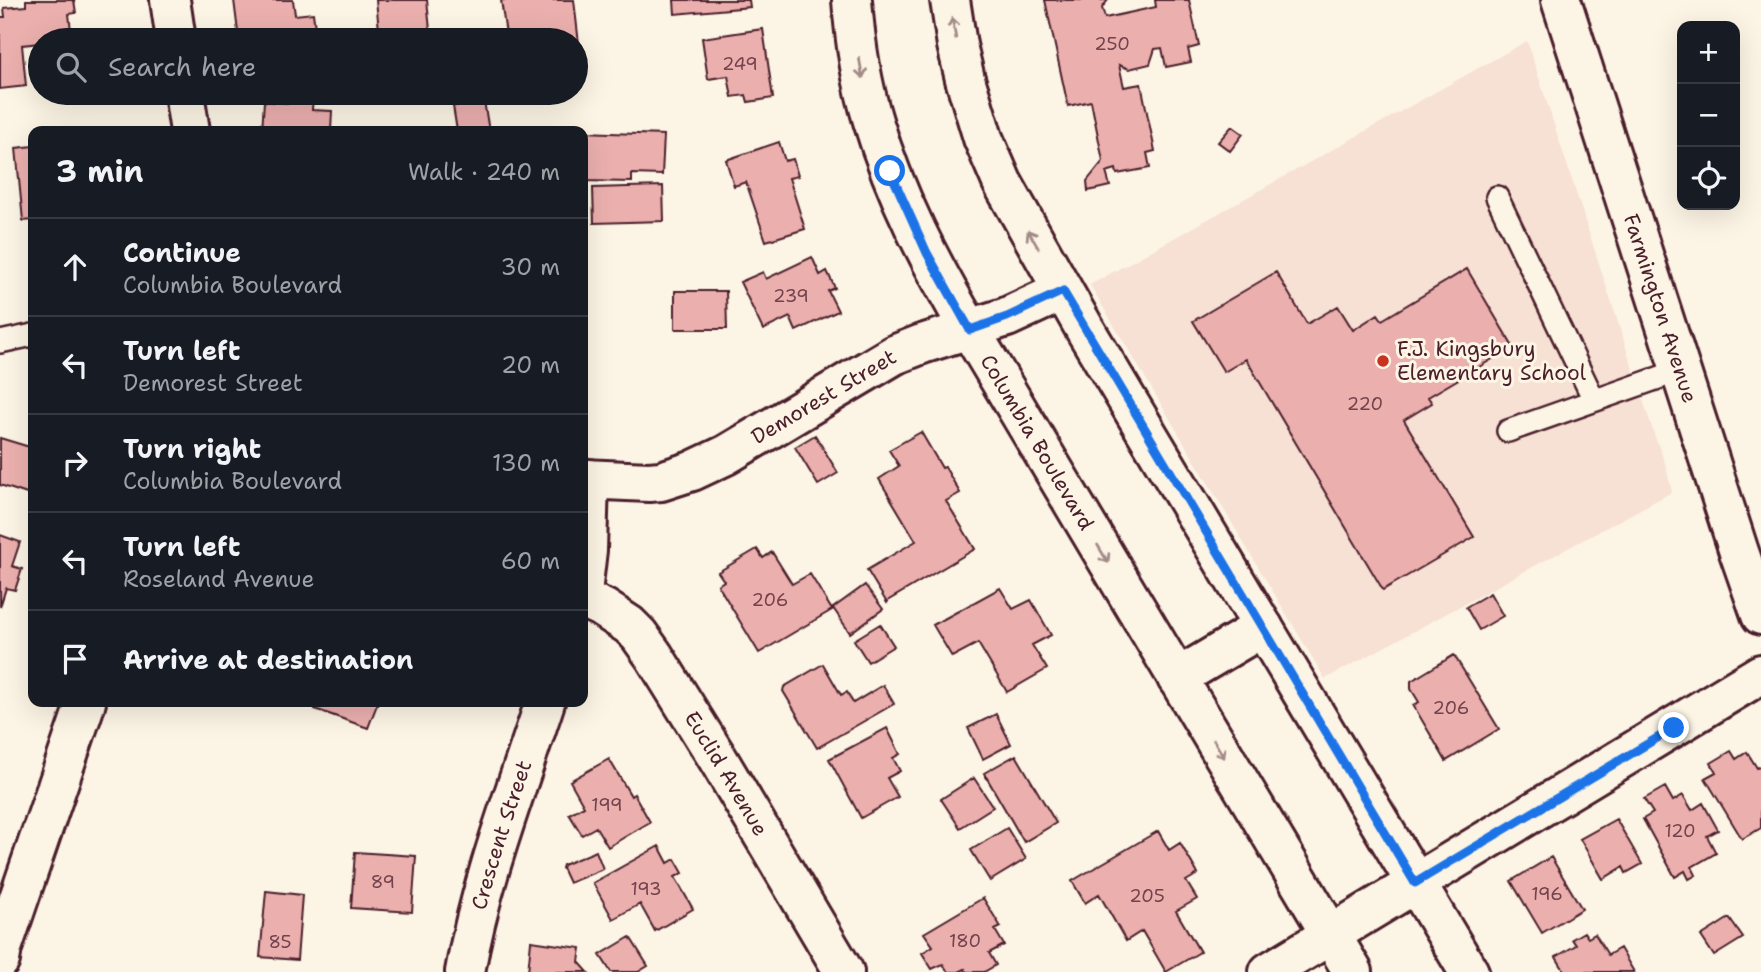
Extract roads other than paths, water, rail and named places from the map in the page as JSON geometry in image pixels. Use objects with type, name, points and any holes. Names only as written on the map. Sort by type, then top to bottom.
[{"type":"street","points":[[170,0],[174,28]]},
{"type":"street","name":"Columbia Boulevard","points":[[852,0],[861,74],[873,123],[890,171],[927,253],[970,330],[1353,972]]},
{"type":"street","points":[[950,0],[965,79],[983,138],[1002,182],[1063,291],[1469,972]]},
{"type":"street","name":"Farmington Avenue","points":[[1561,0],[1761,615]]},
{"type":"street","points":[[186,105],[189,126]]},
{"type":"street","name":"Demorest Street","points":[[588,479],[649,482],[692,471],[726,455],[894,355],[1007,317],[1063,291]]},
{"type":"street","name":"Euclid Avenue","points":[[588,601],[629,625],[654,656],[844,972]]},
{"type":"street","points":[[1177,678],[1263,627]]},
{"type":"street","points":[[1269,972],[1761,674]]},
{"type":"street","points":[[0,960],[84,707]]},
{"type":"street","name":"Crescent Street","points":[[465,972],[484,886],[543,707]]},
{"type":"lane","points":[[1497,197],[1594,400]]},
{"type":"lane","points":[[0,341],[28,336]]},
{"type":"lane","points":[[1508,431],[1681,370]]},
{"type":"place","name":"F.J. Kingsbury Elementary School","points":[[1383,361]]}]
